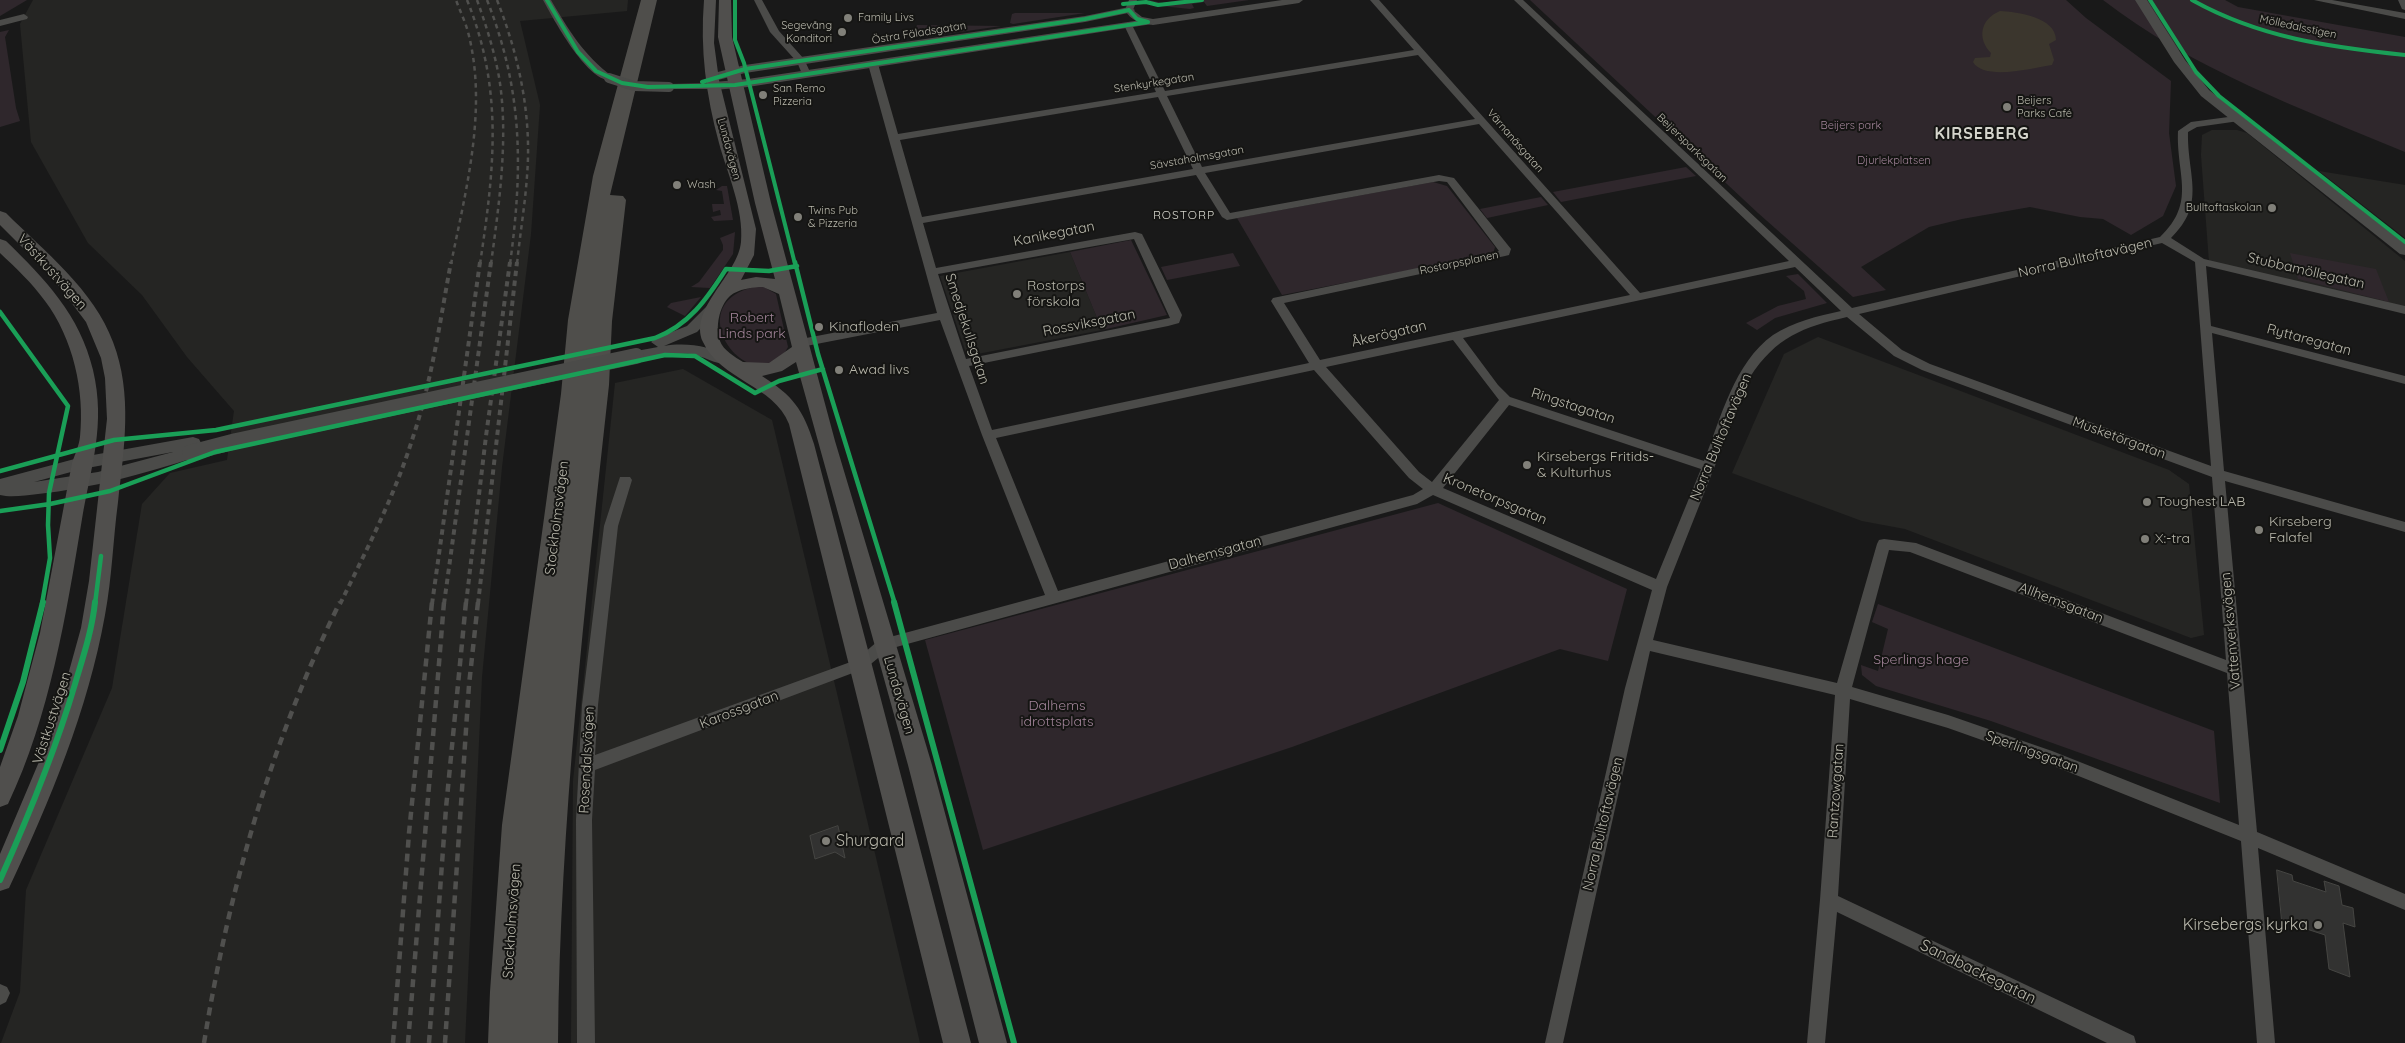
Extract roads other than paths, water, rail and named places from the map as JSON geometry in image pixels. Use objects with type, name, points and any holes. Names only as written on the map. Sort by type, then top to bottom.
[{"type":"highway","name":"Stockholmsvägen","points":[[506,1043],[518,826],[572,403],[579,320],[605,167],[649,0]]},
{"type":"highway","name":"Stockholmsvägen","points":[[540,1043],[540,983],[549,819],[597,385],[601,321],[610,237],[626,148],[664,0]]},
{"type":"main road","name":"Lundavägen","points":[[710,0],[708,49],[713,82],[722,130],[742,205],[749,241],[747,255],[710,318],[708,332],[719,353],[777,395],[790,407],[797,421],[805,444],[957,1043]]},
{"type":"main road","name":"Lundavägen","points":[[725,0],[725,37],[786,291],[802,345],[826,441],[920,765],[993,1043]]},
{"type":"main road","name":"Västkustvägen","points":[[0,216],[66,284],[88,310],[104,341],[116,392],[112,466],[92,627],[60,736],[38,794],[0,880]]},
{"type":"main road","name":"Västkustvägen","points":[[0,244],[57,306],[80,357],[89,391],[90,414],[89,440],[81,472],[43,669],[24,734],[0,797]]},
{"type":"main road","points":[[721,298],[738,284],[760,281],[778,285],[786,291]]},
{"type":"main road","points":[[734,364],[754,371],[779,367],[802,345]]},
{"type":"street","points":[[548,0],[578,52],[596,71],[609,78],[634,86],[669,87],[713,82]]},
{"type":"street","points":[[758,0],[775,32],[801,61],[806,74]]},
{"type":"street","name":"Östra Fäladsgatan","points":[[734,78],[806,74],[1128,26],[1150,18],[1199,15],[1299,0]]},
{"type":"street","name":"Värnanäsgatan","points":[[1374,0],[1638,297]]},
{"type":"street","name":"Beijersparksgatan","points":[[1518,0],[1850,313]]},
{"type":"street","points":[[2141,0],[2192,80],[2236,120],[2405,251]]},
{"type":"street","points":[[2318,0],[2405,16]]},
{"type":"street","points":[[2402,0],[2405,8]]},
{"type":"street","points":[[1135,5],[1137,19],[1150,18]]},
{"type":"street","name":"Östra Fäladsgatan","points":[[713,82],[801,61],[1084,19],[1135,5]]},
{"type":"street","points":[[0,23],[24,17]]},
{"type":"street","points":[[1128,26],[1199,171]]},
{"type":"street","name":"Stenkyrkegatan","points":[[893,138],[1419,52]]},
{"type":"street","name":"Smedjekullsgatan","points":[[873,64],[944,315],[988,435],[1053,596]]},
{"type":"street","name":"Norra Bulltoftavägen","points":[[1554,1043],[1644,644],[1660,587],[1744,377],[1758,354],[1771,342],[1798,326],[2164,239],[2182,222],[2188,200],[2183,131],[2194,124],[2236,120]]},
{"type":"street","name":"Sävstaholmsgatan","points":[[917,221],[1482,121]]},
{"type":"street","name":"Rostorpsplanen","points":[[1199,171],[1227,217],[1445,178],[1450,180],[1505,249],[1505,253],[1499,256],[1277,301]]},
{"type":"street","name":"Kanikegatan","points":[[932,272],[1129,234],[1138,236],[1156,276]]},
{"type":"street","points":[[2164,239],[2200,261]]},
{"type":"street","name":"Stubbamöllegatan","points":[[2200,261],[2405,310]]},
{"type":"street","name":"Vattenverksvägen","points":[[2200,261],[2235,670],[2247,836],[2266,1043]]},
{"type":"street","name":"Åkerögatan","points":[[988,435],[1796,262]]},
{"type":"street","name":"Rossviksgatan","points":[[961,364],[1175,320],[1176,315],[1156,276]]},
{"type":"street","points":[[635,353],[685,333],[706,317],[721,298]]},
{"type":"street","name":"Kronetorpsgatan","points":[[1277,301],[1317,366],[1414,475],[1432,490],[1660,587]]},
{"type":"street","name":"Musketörgatan","points":[[1850,313],[1898,353],[1926,367],[2218,474],[2405,527]]},
{"type":"street","points":[[802,345],[944,315]]},
{"type":"street","name":"Ryttaregatan","points":[[2206,328],[2405,380]]},
{"type":"street","name":"Ringstagatan","points":[[1455,335],[1494,388],[1506,400],[1709,467]]},
{"type":"street","points":[[0,485],[81,472],[191,448],[236,441],[635,353],[680,347],[704,351],[734,364]]},
{"type":"street","name":"Dalhemsgatan","points":[[884,644],[1053,596],[1417,499],[1441,483],[1506,400]]},
{"type":"street","points":[[0,490],[33,489],[81,472]]},
{"type":"street","name":"Rosendalsvägen","points":[[586,1043],[584,830],[590,705],[611,526],[625,480]]},
{"type":"street","name":"Allhemsgatan","points":[[1884,544],[1911,547],[2235,670]]},
{"type":"street","name":"Rantzowgatan","points":[[1816,1043],[1829,900],[1843,691],[1884,544]]},
{"type":"street","name":"Karossgatan","points":[[588,765],[861,664],[884,644]]},
{"type":"street","name":"Sperlingsgatan","points":[[1644,644],[1843,691],[1948,722],[2046,756],[2247,836],[2405,902]]},
{"type":"street","name":"Sandbackegatan","points":[[1829,900],[2127,1043]]},
{"type":"railway","points":[[451,264],[473,148],[476,90],[474,61],[468,32],[456,0]]},
{"type":"railway","points":[[467,0],[479,34],[487,66],[493,131],[489,196],[480,264]]},
{"type":"railway","points":[[477,0],[497,67],[502,100],[502,170],[491,264]]},
{"type":"railway","points":[[487,0],[508,66],[517,130],[517,195],[510,264]]},
{"type":"railway","points":[[497,0],[517,64],[526,109],[528,131],[527,176],[517,264]]},
{"type":"railway","points":[[340,604],[389,501],[406,459],[420,416],[451,262]]},
{"type":"railway","points":[[432,604],[480,262]]},
{"type":"railway","points":[[444,604],[491,262]]},
{"type":"railway","points":[[466,604],[486,436],[510,262]]},
{"type":"railway","points":[[478,604],[517,262]]},
{"type":"railway","points":[[204,1043],[226,929],[256,817],[273,762],[293,708],[340,602]]},
{"type":"railway","points":[[393,1043],[409,833],[432,602]]},
{"type":"railway","points":[[408,1043],[444,602]]},
{"type":"railway","points":[[429,1043],[446,808],[466,602]]},
{"type":"railway","points":[[445,1043],[469,685],[478,602]]},
{"type":"place","name":"Family Livs","points":[[848,18]]},
{"type":"place","name":"Segevång Konditori","points":[[842,32]]},
{"type":"place","name":"San Remo Pizzeria","points":[[763,95]]},
{"type":"place","name":"Beijers Parks Café","points":[[2007,107]]},
{"type":"place","name":"Wash","points":[[677,185]]},
{"type":"place","name":"Bulltoftaskolan","points":[[2272,208]]},
{"type":"place","name":"Twins Pub & Pizzeria","points":[[798,217]]},
{"type":"place","name":"Rostorps förskola","points":[[1017,294]]},
{"type":"place","name":"Kinafloden","points":[[819,327]]},
{"type":"place","name":"Awad livs","points":[[839,370]]},
{"type":"place","name":"Kirsebergs Fritids- & Kulturhus","points":[[1527,465]]},
{"type":"place","name":"Toughest LAB","points":[[2147,502]]},
{"type":"place","name":"Kirseberg Falafel","points":[[2259,530]]},
{"type":"place","name":"X:-tra","points":[[2145,539]]},
{"type":"place","name":"Shurgard","points":[[826,841]]},
{"type":"place","name":"Kirsebergs kyrka","points":[[2318,925]]},
{"type":"district","name":"KIRSEBERG","points":[[1982,134]]},
{"type":"district","name":"ROSTORP","points":[[1184,215]]},
{"type":"park label","name":"Beijers park","points":[[1851,126]]},
{"type":"park label","name":"Djurlekplatsen","points":[[1894,161]]},
{"type":"park label","name":"Robert Linds park","points":[[752,326]]},
{"type":"park label","name":"Sperlings hage","points":[[1921,660]]},
{"type":"park label","name":"Dalhems idrottsplats","points":[[1057,714]]}]
